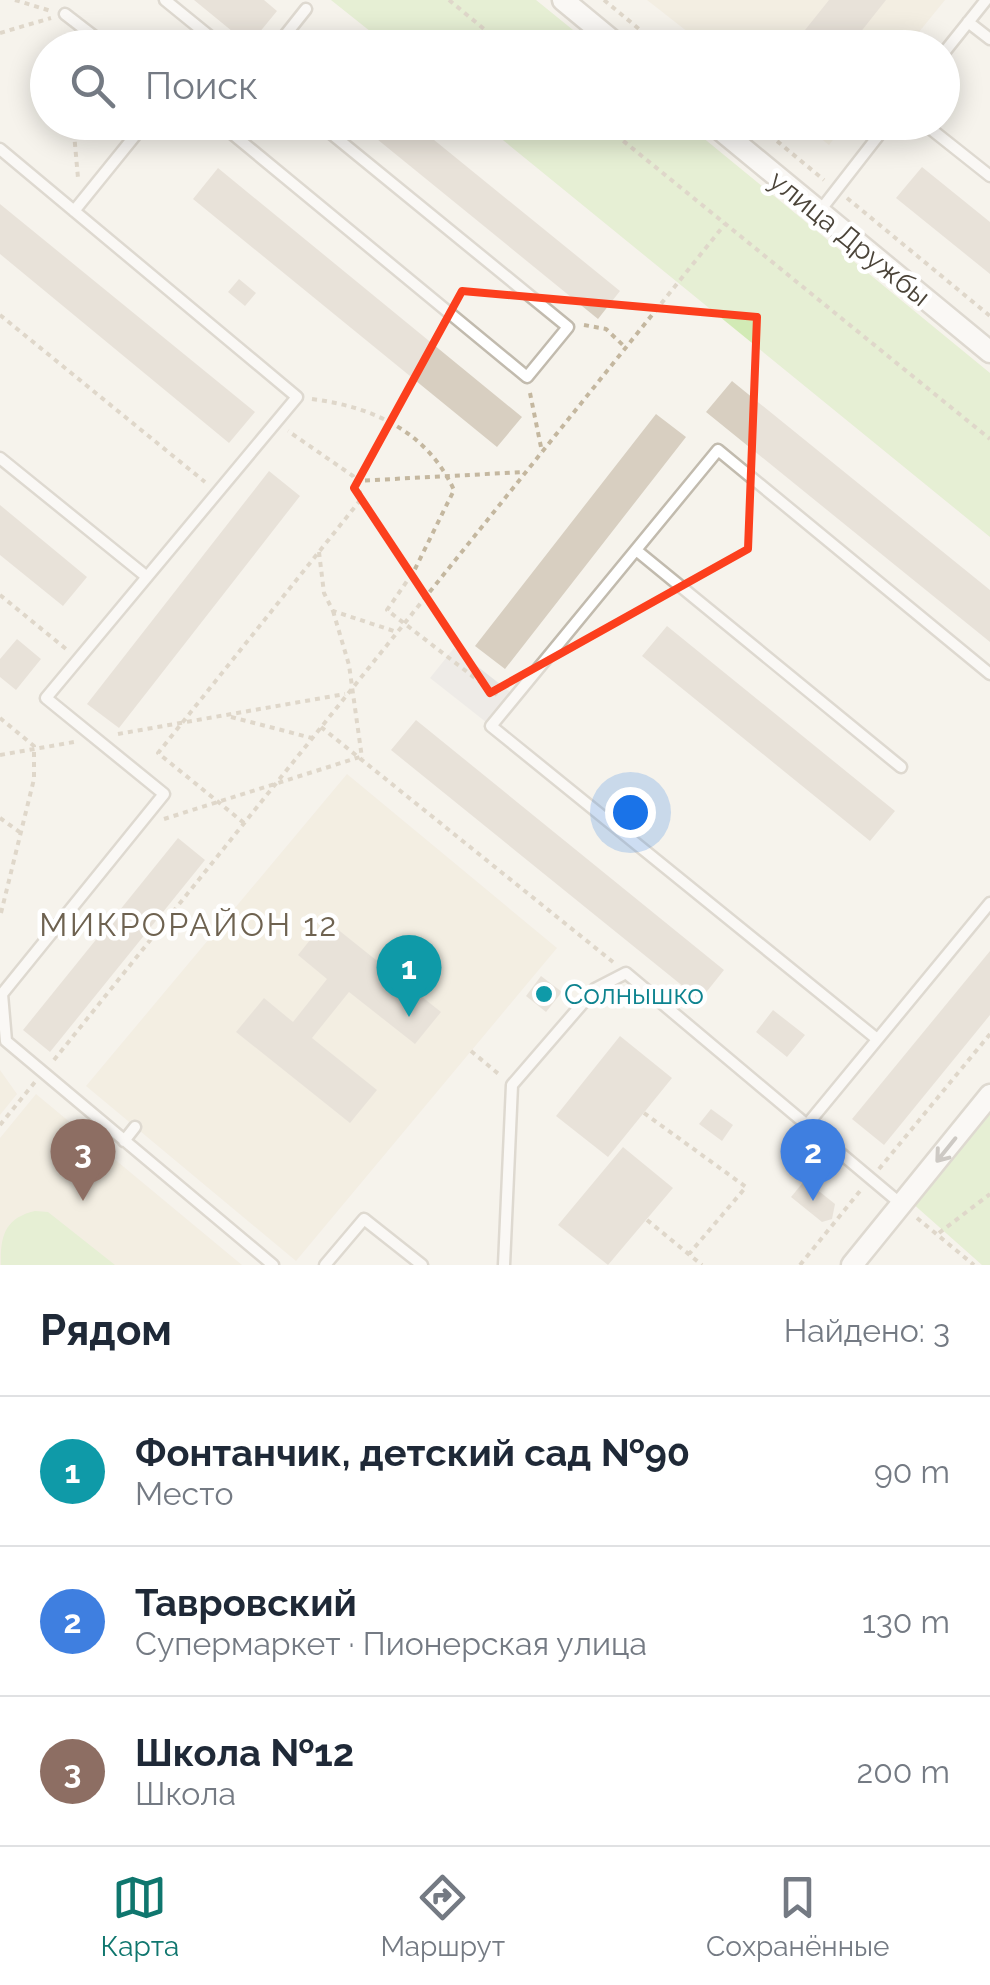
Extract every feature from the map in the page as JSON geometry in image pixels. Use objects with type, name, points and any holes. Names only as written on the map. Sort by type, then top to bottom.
[{"type":"street","points":[[563,0],[599,30]]},
{"type":"street","name":"улица Дружбы","points":[[732,140],[990,352]]},
{"type":"street","points":[[852,1265],[990,1095]]},
{"type":"lane","points":[[165,0],[202,30]]},
{"type":"lane","points":[[960,32],[986,0]]},
{"type":"lane","points":[[289,30],[306,9]]},
{"type":"lane","points":[[65,14],[85,30]]},
{"type":"lane","points":[[968,22],[990,39]]},
{"type":"lane","points":[[78,207],[132,140]]},
{"type":"lane","points":[[240,140],[527,376],[568,327],[339,140]]},
{"type":"lane","points":[[818,212],[875,140]]},
{"type":"lane","points":[[945,140],[990,176]]},
{"type":"lane","points":[[0,149],[78,207],[297,397],[46,698],[164,794],[2,994],[6,1041],[273,1265]]},
{"type":"lane","points":[[876,1039],[491,726],[718,450],[990,674]]},
{"type":"lane","points":[[0,458],[147,577]]},
{"type":"lane","points":[[636,550],[901,766]]},
{"type":"lane","points":[[806,1126],[990,903]]},
{"type":"lane","points":[[504,1265],[512,1085],[595,989],[626,973],[869,1181],[902,1204]]},
{"type":"lane","points":[[124,1141],[135,1127]]},
{"type":"lane","points":[[325,1265],[364,1218],[422,1265]]},
{"type":"path","points":[[15,0],[65,14]]},
{"type":"path","points":[[449,0],[486,30]]},
{"type":"path","points":[[604,0],[640,30]]},
{"type":"path","points":[[0,33],[65,14]]},
{"type":"path","points":[[74,140],[78,207]]},
{"type":"path","points":[[622,140],[990,439]]},
{"type":"path","points":[[776,140],[990,316]]},
{"type":"path","points":[[0,1125],[725,224]]},
{"type":"path","points":[[0,314],[218,492]]},
{"type":"path","points":[[568,327],[606,328],[626,348]]},
{"type":"path","points":[[527,376],[542,452]]},
{"type":"path","points":[[297,397],[336,402],[404,428],[440,461],[454,490],[438,526],[387,610],[509,704]]},
{"type":"path","points":[[244,824],[158,753],[362,498],[355,481],[276,422]]},
{"type":"path","points":[[355,481],[526,472]]},
{"type":"path","points":[[319,552],[324,593],[334,611],[362,758]]},
{"type":"path","points":[[0,595],[79,659]]},
{"type":"path","points":[[334,611],[397,632]]},
{"type":"path","points":[[0,755],[351,690]]},
{"type":"path","points":[[227,716],[312,738]]},
{"type":"path","points":[[0,718],[11,722],[34,749],[34,779],[0,917]]},
{"type":"path","points":[[321,726],[626,973]]},
{"type":"path","points":[[136,828],[362,758]]},
{"type":"path","points":[[0,818],[20,832]]},
{"type":"path","points":[[800,1265],[990,1034]]},
{"type":"path","points":[[471,1051],[512,1085]]},
{"type":"path","points":[[644,1112],[746,1187],[689,1254]]},
{"type":"path","points":[[938,1234],[990,1194]]},
{"type":"path","points":[[908,1229],[918,1217],[974,1265]]},
{"type":"path","points":[[647,1220],[702,1265]]},
{"type":"highlighted area","points":[[462,291],[757,317],[748,549],[490,693],[354,488]]},
{"type":"shaded area","points":[[647,0],[945,0],[921,30],[685,30]]},
{"type":"shaded area","points":[[454,648],[515,696],[491,726],[430,678]]},
{"type":"shaded area","points":[[347,774],[557,948],[296,1261],[86,1086]]},
{"type":"shaded area","points":[[0,1070],[17,1094],[0,1115]]},
{"type":"shaded area","points":[[36,1094],[242,1265],[0,1265],[0,1138]]},
{"type":"green space","points":[[331,0],[536,0],[573,30],[369,30]]},
{"type":"green space","points":[[503,140],[706,140],[990,373],[990,537]]},
{"type":"green space","points":[[990,1105],[990,1265],[982,1265],[911,1202]]},
{"type":"green space","points":[[35,1211],[48,1212],[115,1265],[1,1265],[6,1230],[17,1218]]},
{"type":"building","points":[[194,0],[264,0],[277,11],[261,30],[231,30]]},
{"type":"building","points":[[829,0],[886,0],[862,30],[805,30]]},
{"type":"building","points":[[378,140],[434,140],[620,291],[598,319]]},
{"type":"building","points":[[922,167],[990,222],[990,274],[896,198]]},
{"type":"building","points":[[218,168],[522,417],[497,447],[193,199]]},
{"type":"building","points":[[0,204],[255,412],[229,443],[0,254]]},
{"type":"building","points":[[239,279],[256,293],[245,306],[228,292]]},
{"type":"building","points":[[732,381],[990,590],[990,642],[706,412]]},
{"type":"building","points":[[656,414],[686,437],[505,669],[475,646]]},
{"type":"building","points":[[269,471],[300,496],[119,728],[87,704]]},
{"type":"building","points":[[0,505],[87,577],[63,606],[0,555]]},
{"type":"building","points":[[667,626],[895,811],[870,841],[642,656]]},
{"type":"building","points":[[17,639],[41,659],[16,690],[0,677],[0,659]]},
{"type":"building","points":[[416,720],[724,970],[700,1000],[391,750]]},
{"type":"building","points":[[178,838],[205,860],[50,1052],[23,1030]]},
{"type":"building","points":[[326,920],[441,1012],[415,1044],[349,992],[312,1038],[377,1090],[350,1123],[236,1032],[264,998],[293,1022],[327,979],[298,955]]},
{"type":"building","points":[[990,951],[990,1015],[884,1145],[852,1119]]},
{"type":"building","name":"Солнышко","points":[[541,976],[562,992],[546,1012],[526,996]]},
{"type":"building","points":[[773,1010],[805,1035],[787,1057],[756,1032]]},
{"type":"building","points":[[620,1036],[672,1078],[608,1157],[556,1116]]},
{"type":"building","points":[[711,1109],[733,1125],[722,1141],[699,1124]]},
{"type":"building","points":[[623,1147],[673,1188],[608,1265],[558,1225]]},
{"type":"building","points":[[805,1180],[835,1204],[832,1219],[822,1222],[791,1197]]},
{"type":"place","name":"Солнышко","points":[[544,994]]},
{"type":"place","name":"Фонтанчик, детский сад №90","points":[[409,1017]]},
{"type":"place","name":"Школа №12","points":[[83,1201]]},
{"type":"place","name":"Тавровский","points":[[813,1201]]},
{"type":"district","name":"МИКРОРАЙОН 12","points":[[189,925]]}]
